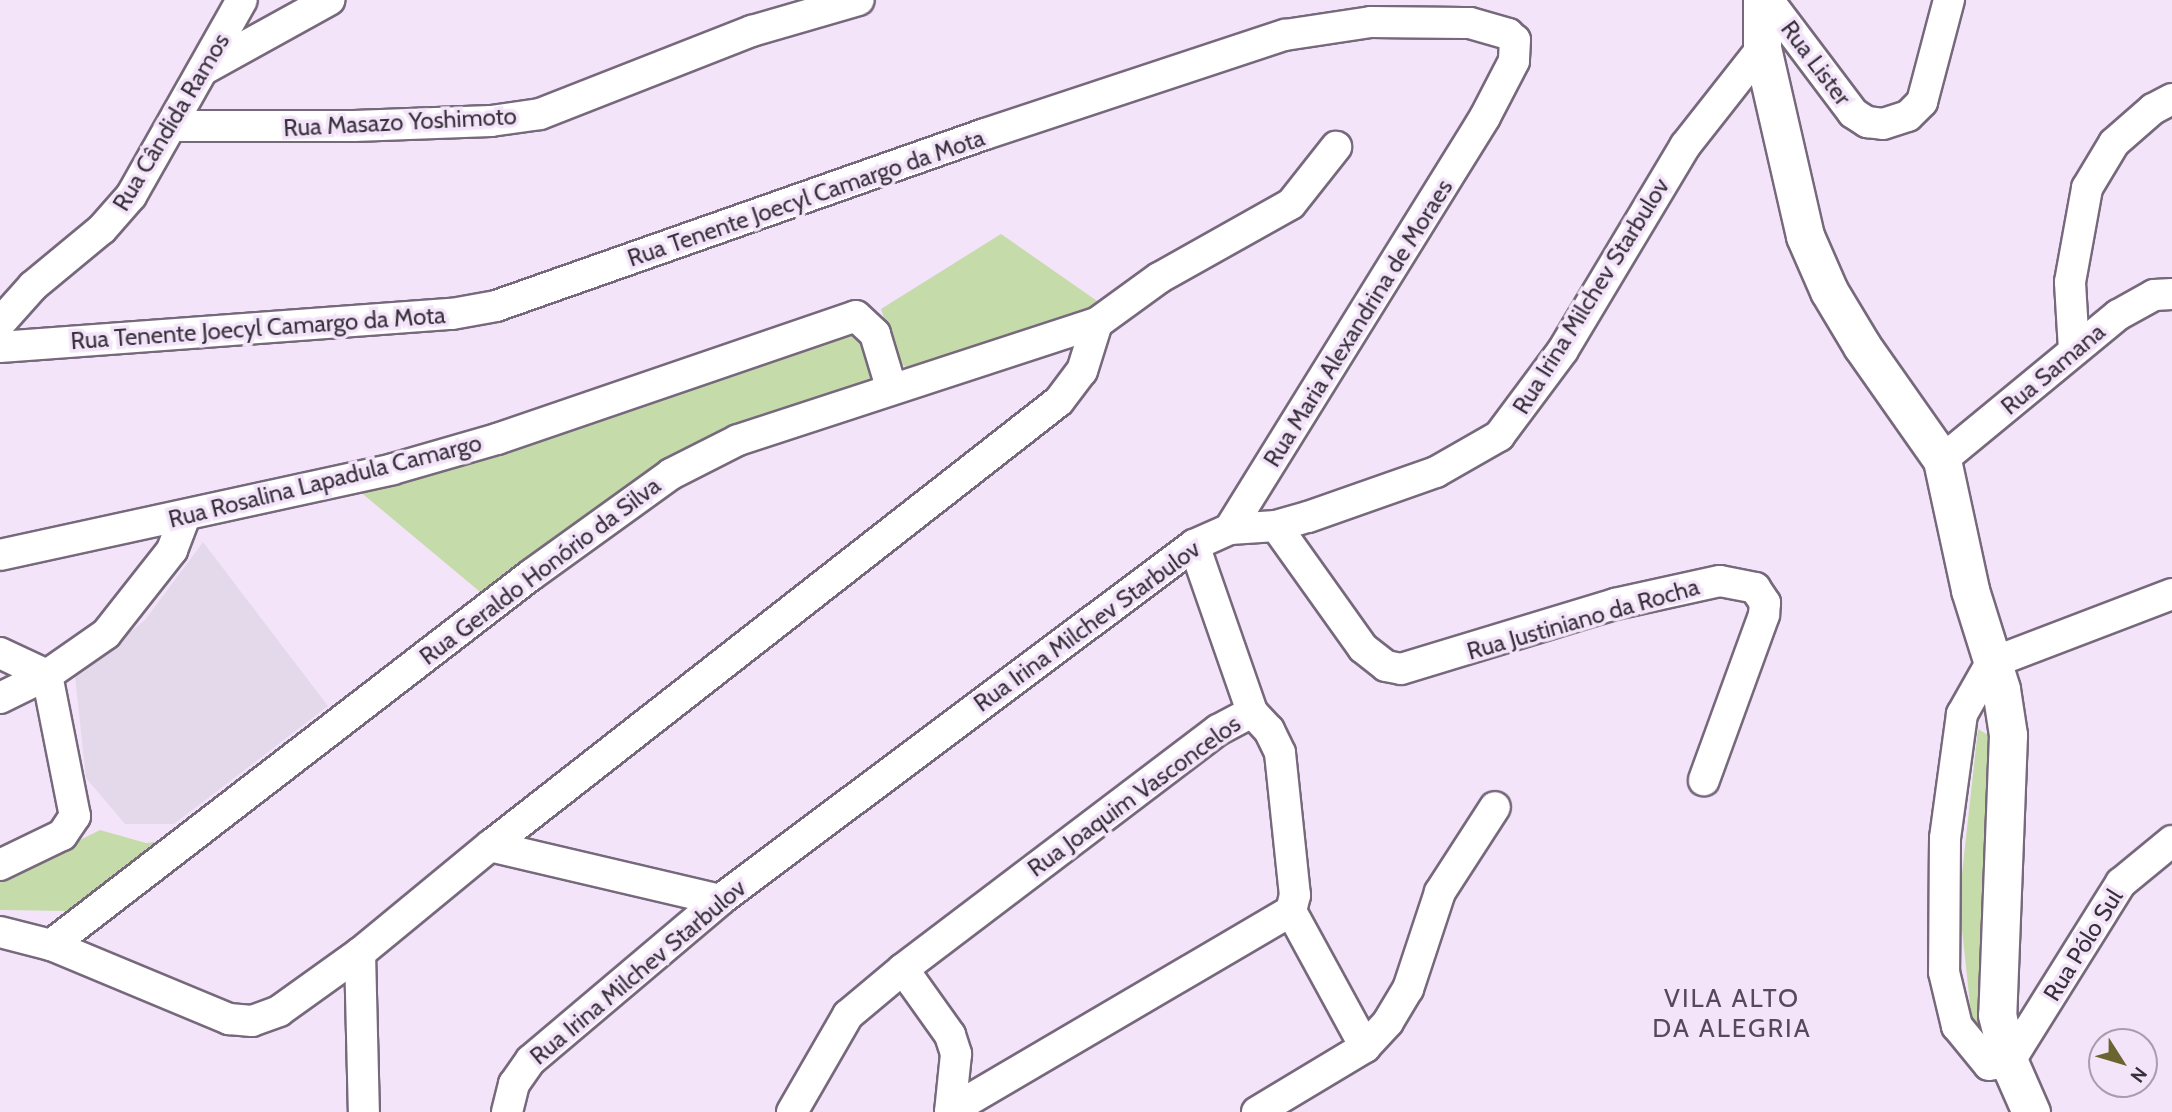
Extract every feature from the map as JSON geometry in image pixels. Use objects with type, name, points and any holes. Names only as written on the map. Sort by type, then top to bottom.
[{"type":"main road","points":[[1762,0],[1762,48],[1789,181],[1814,258],[1862,346],[1941,460],[1991,663],[2001,689],[2008,735],[1997,1015],[2009,1062],[2031,1112]]},
{"type":"street","name":"Rua Cândida Ramos","points":[[0,323],[33,286],[117,213],[173,126],[242,0]]},
{"type":"street","points":[[206,68],[329,0]]},
{"type":"street","name":"Rua Masazo Yoshimoto","points":[[173,126],[354,126],[491,121],[540,114],[752,30],[859,0]]},
{"type":"street","name":"Rua Lister","points":[[1768,0],[1846,105],[1867,122],[1883,124],[1908,116],[1922,102],[1949,0]]},
{"type":"street","name":"Rua Tenente Joecyl Camargo da Mota","points":[[0,347],[452,314],[496,306],[985,134],[1285,35],[1330,26],[1457,23],[1508,34],[1515,40],[1514,61],[1485,117]]},
{"type":"street","name":"Rua Irina Milchev Starbulov","points":[[507,1112],[514,1084],[531,1060],[720,900],[1194,545],[1230,529],[1276,526],[1436,472],[1499,436],[1563,350],[1685,146],[1762,48]]},
{"type":"street","points":[[2074,350],[2070,282],[2087,188],[2114,143],[2153,109],[2172,99]]},
{"type":"street","name":"Rua Maria Alexandrina de Moraes","points":[[1230,529],[1485,117]]},
{"type":"street","name":"Rua Geraldo Honório da Silva","points":[[51,945],[531,575],[671,474],[738,440],[891,387],[1097,323],[1159,278],[1292,204],[1336,147]]},
{"type":"street","name":"Rua Samana","points":[[1941,460],[2074,350],[2137,302],[2172,295]]},
{"type":"street","name":"Rua Rosalina Lapadula Camargo","points":[[0,555],[185,516],[441,456],[856,316],[870,326],[891,387]]},
{"type":"street","points":[[0,932],[51,945],[202,1011],[252,1021],[279,1011],[360,953],[490,846],[1059,401],[1082,371],[1097,323]]},
{"type":"street","points":[[0,698],[47,675],[84,652],[122,617],[172,550],[185,516]]},
{"type":"street","name":"Rua Justiniano da Rocha","points":[[1276,526],[1363,648],[1386,666],[1401,669],[1615,604],[1720,581],[1755,588],[1765,603],[1764,615],[1704,780]]},
{"type":"street","points":[[1194,545],[1252,712]]},
{"type":"street","points":[[2009,1062],[1989,1065],[1965,1041],[1950,1007],[1944,963],[1945,838],[1955,738],[1972,690],[1991,663],[2172,594]]},
{"type":"street","points":[[0,653],[47,675]]},
{"type":"street","points":[[0,865],[62,835],[74,822],[47,675]]},
{"type":"street","name":"Rua Joaquim Vasconcelos","points":[[903,969],[1218,730],[1252,712],[1269,730],[1280,753],[1295,895],[1291,911]]},
{"type":"street","points":[[1257,1112],[1365,1047],[1400,1006],[1440,892],[1495,807]]},
{"type":"street","name":"Rua Pólo Sul","points":[[2009,1062],[2121,883],[2172,841]]},
{"type":"street","points":[[490,846],[720,900]]},
{"type":"street","points":[[950,1112],[1291,911],[1365,1047]]},
{"type":"street","points":[[360,953],[363,1112]]},
{"type":"street","points":[[792,1112],[848,1015],[903,969],[950,1035],[956,1054],[950,1112]]},
{"type":"shaded area","points":[[203,542],[328,706],[174,824],[125,824],[86,778],[75,677],[145,620]]},
{"type":"green space","points":[[1001,234],[1100,303],[1084,315],[907,368],[899,362],[881,309]]},
{"type":"green space","points":[[860,326],[875,370],[872,380],[650,468],[485,596],[352,485]]},
{"type":"green space","points":[[1978,729],[1995,739],[1982,1035],[1971,1014],[1959,901]]},
{"type":"green space","points":[[100,830],[146,843],[181,839],[68,911],[0,910],[0,880]]},
{"type":"district","name":"VILA ALTO DA ALEGRIA","points":[[1732,1014]]}]
